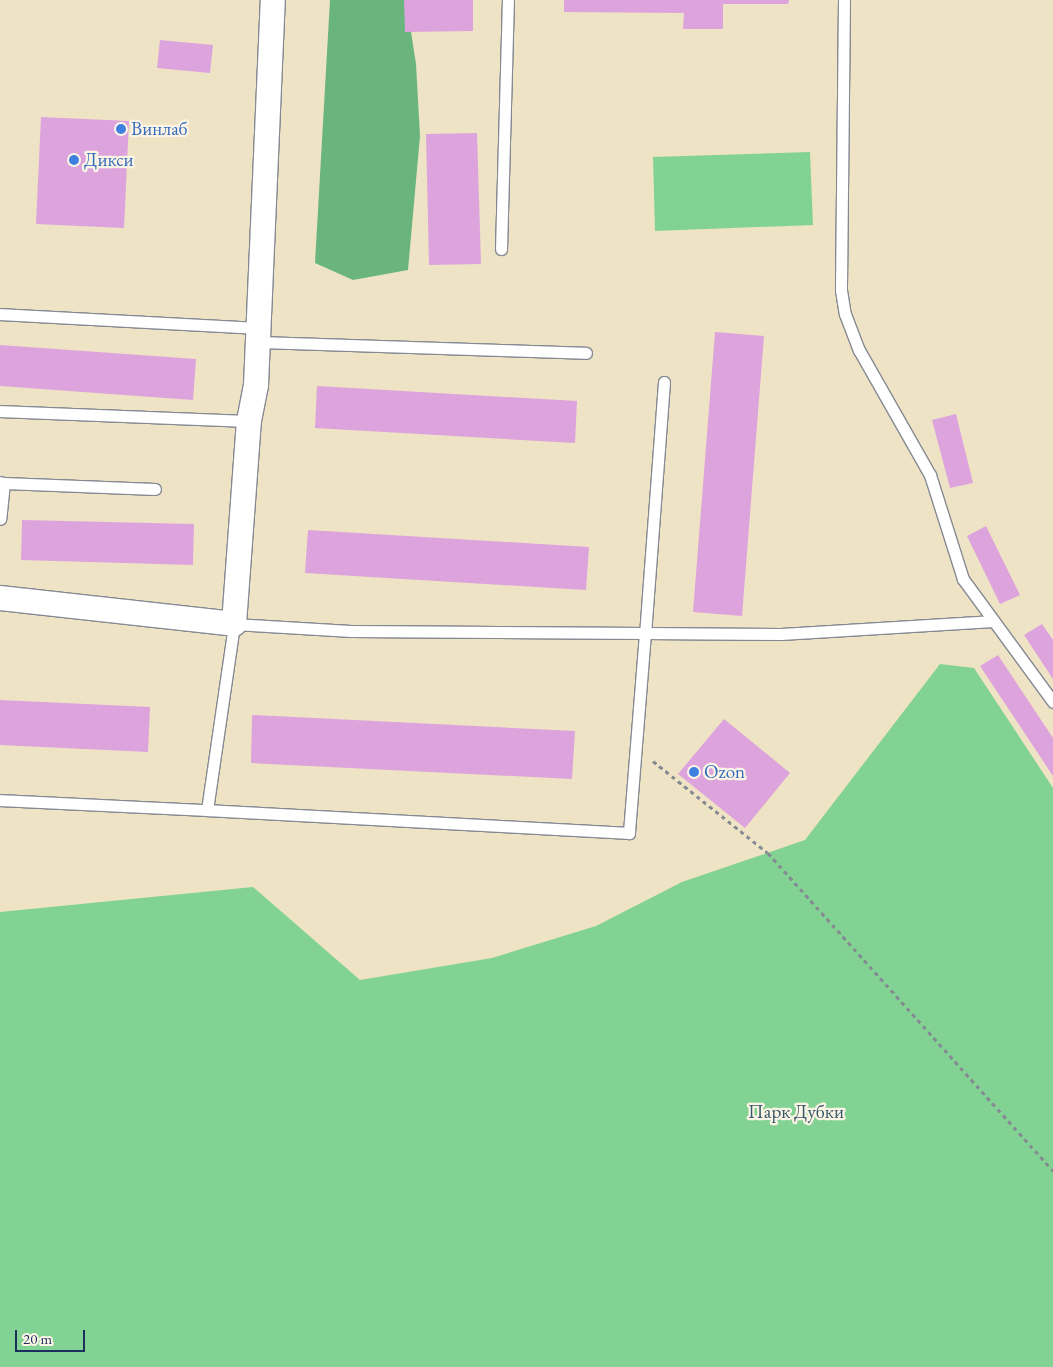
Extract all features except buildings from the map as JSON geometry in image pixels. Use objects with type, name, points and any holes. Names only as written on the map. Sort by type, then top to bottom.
[{"type":"street","points":[[0,598],[234,624],[258,335],[273,0]]},
{"type":"lane","points":[[501,249],[508,0]]},
{"type":"lane","points":[[844,0],[841,290],[845,314],[859,350],[930,475],[963,579],[1053,702]]},
{"type":"lane","points":[[0,314],[258,335],[586,353]]},
{"type":"lane","points":[[0,800],[629,833],[664,382]]},
{"type":"lane","points":[[0,411],[250,421]]},
{"type":"lane","points":[[0,519],[2,482],[155,489]]},
{"type":"lane","points":[[207,810],[234,624],[351,631],[781,634],[994,621]]},
{"type":"path","points":[[636,747],[768,853],[1053,1171]]},
{"type":"green space","points":[[330,0],[406,0],[416,64],[420,136],[408,270],[353,280],[315,263]]},
{"type":"green space","points":[[810,152],[813,225],[655,231],[653,157]]},
{"type":"green space","name":"Парк Дубки","points":[[940,664],[974,668],[1053,788],[1053,1367],[0,1367],[0,912],[253,887],[360,980],[492,958],[596,926],[682,882],[805,840]]},
{"type":"place","name":"Винлаб","points":[[121,129]]},
{"type":"place","name":"Дикси","points":[[74,160]]},
{"type":"place","name":"Ozon","points":[[694,772]]}]
